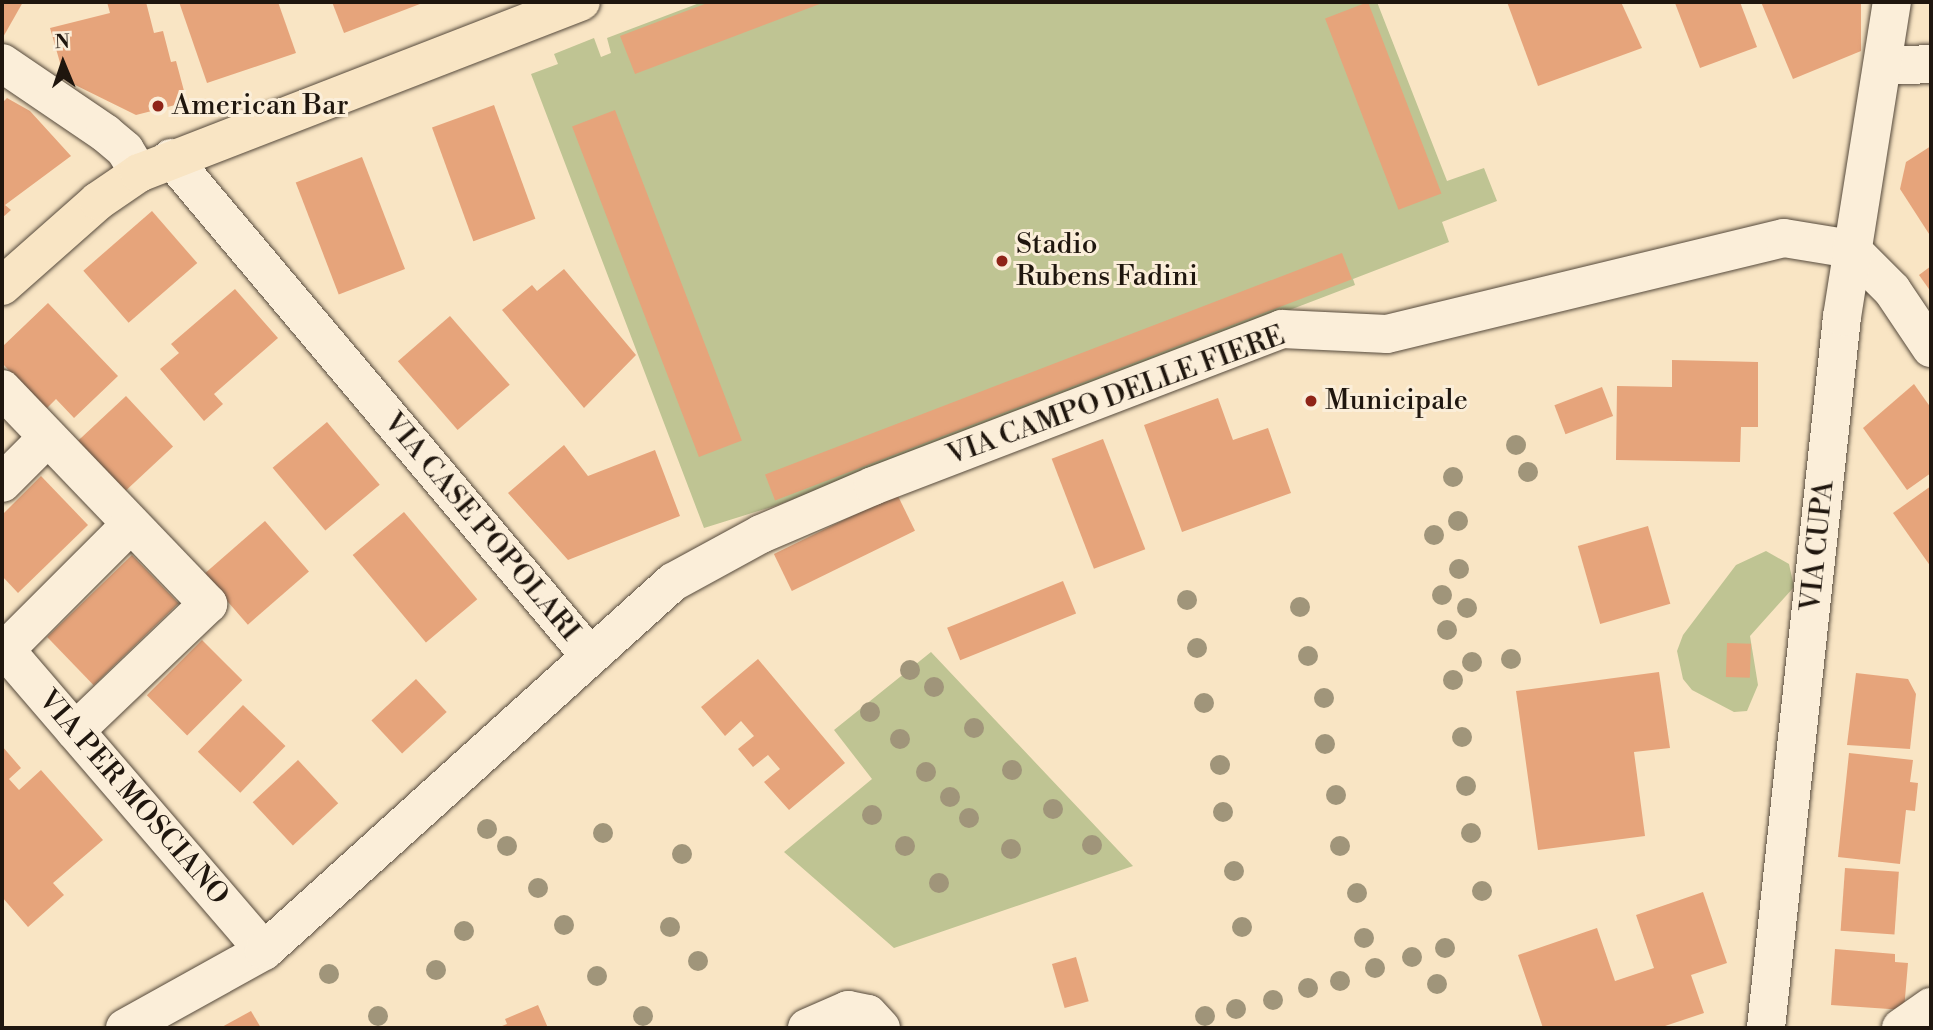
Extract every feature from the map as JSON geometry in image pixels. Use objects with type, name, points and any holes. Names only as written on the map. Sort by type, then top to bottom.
[{"type":"main road","points":[[2,286],[99,201],[155,166],[581,2]]},
{"type":"street","name":"VIA CUPA","points":[[1766,1028],[1852,249],[1885,66],[1892,2]]},
{"type":"street","name":"VIA CASE POPOLARI","points":[[2,63],[155,166],[590,656],[264,951],[125,1028]]},
{"type":"street","points":[[1885,66],[1931,64]]},
{"type":"street","name":"VIA CAMPO DELLE FIERE","points":[[590,656],[673,583],[761,534],[1282,329],[1387,334],[1522,305],[1740,246],[1784,239],[1852,249]]},
{"type":"street","points":[[1852,249],[1892,290],[1931,348]]},
{"type":"street","points":[[2,389],[208,604],[75,731]]},
{"type":"street","points":[[2,483],[47,439]]},
{"type":"street","points":[[4,648],[131,524]]},
{"type":"street","name":"VIA PER MOSCIANO","points":[[4,648],[264,951]]},
{"type":"street","points":[[1901,1028],[1931,1007]]},
{"type":"street","points":[[807,1028],[869,1019]]},
{"type":"green space","name":"Stadio Rubens Fadini","points":[[702,2],[1377,2],[1447,181],[1484,168],[1497,201],[1442,222],[1449,242],[1353,279],[1355,285],[778,505],[704,528],[531,74],[558,64],[554,54],[594,38],[601,57],[611,53],[607,38]]},
{"type":"green space","points":[[1766,551],[1789,564],[1794,587],[1750,636],[1758,685],[1747,711],[1734,712],[1692,690],[1683,679],[1677,651],[1683,635],[1736,565]]},
{"type":"green space","points":[[931,652],[1133,866],[894,948],[784,852],[872,779],[834,730]]},
{"type":"building","points":[[2,2],[23,2],[2,39]]},
{"type":"building","points":[[107,2],[146,2],[154,33],[163,31],[171,62],[176,61],[187,102],[136,115],[65,80],[50,28],[110,13]]},
{"type":"building","points":[[179,2],[278,2],[296,53],[207,83]]},
{"type":"building","points":[[332,2],[419,2],[420,4],[344,33]]},
{"type":"building","points":[[710,2],[825,2],[635,74],[620,36]]},
{"type":"building","points":[[1368,2],[1441,193],[1399,210],[1325,18]]},
{"type":"building","points":[[1507,2],[1621,2],[1642,48],[1538,86]]},
{"type":"building","points":[[1740,2],[1757,47],[1700,68],[1675,3]]},
{"type":"building","points":[[1761,2],[1861,2],[1861,51],[1793,79]]},
{"type":"building","points":[[7,98],[30,111],[71,156],[5,205],[11,210],[2,218],[2,103]]},
{"type":"building","points":[[494,105],[535,219],[473,241],[432,128]]},
{"type":"building","points":[[615,110],[742,440],[699,457],[572,126]]},
{"type":"building","points":[[1931,146],[1931,237],[1900,189],[1906,162]]},
{"type":"building","points":[[362,157],[405,269],[339,294],[296,182]]},
{"type":"building","points":[[152,211],[197,263],[129,323],[83,271]]},
{"type":"building","points":[[1342,253],[1352,279],[775,501],[765,474]]},
{"type":"building","points":[[1931,266],[1931,292],[1919,275]]},
{"type":"building","points":[[564,269],[636,355],[584,408],[502,310],[532,285],[537,291]]},
{"type":"building","points":[[235,289],[278,338],[214,394],[223,404],[204,421],[160,369],[179,353],[171,344]]},
{"type":"building","points":[[48,303],[118,376],[74,418],[56,399],[46,409],[2,363],[2,347]]},
{"type":"building","points":[[450,316],[510,385],[458,430],[398,361]]},
{"type":"building","points":[[1672,360],[1758,362],[1758,427],[1741,427],[1740,462],[1616,460],[1617,386],[1672,387]]},
{"type":"building","points":[[1914,384],[1931,408],[1931,473],[1907,490],[1863,428]]},
{"type":"building","points":[[1602,387],[1613,416],[1565,434],[1554,405]]},
{"type":"building","points":[[126,396],[173,446],[122,494],[75,444]]},
{"type":"building","points":[[1218,398],[1233,440],[1268,428],[1291,493],[1182,532],[1144,425]]},
{"type":"building","points":[[327,422],[380,485],[325,530],[273,468]]},
{"type":"building","points":[[1103,439],[1145,549],[1094,569],[1052,459]]},
{"type":"building","points":[[564,445],[588,476],[655,450],[680,516],[568,560],[508,493]]},
{"type":"building","points":[[41,476],[88,525],[18,593],[2,576],[2,515]]},
{"type":"building","points":[[1931,486],[1931,567],[1893,513]]},
{"type":"building","points":[[897,494],[915,531],[792,591],[774,554]]},
{"type":"building","points":[[404,512],[477,599],[426,642],[353,555]]},
{"type":"building","points":[[265,521],[309,572],[248,625],[204,574]]},
{"type":"building","points":[[1648,526],[1670,604],[1600,624],[1578,546]]},
{"type":"building","points":[[132,555],[179,603],[94,685],[47,637]]},
{"type":"building","points":[[1063,581],[1076,613],[960,660],[947,628]]},
{"type":"building","points":[[202,640],[242,680],[187,735],[147,695]]},
{"type":"building","points":[[1727,643],[1751,644],[1750,678],[1726,677]]},
{"type":"building","points":[[758,659],[845,763],[789,810],[764,782],[780,769],[768,755],[753,767],[738,749],[754,736],[741,721],[725,736],[701,707]]},
{"type":"building","points":[[1659,672],[1670,748],[1634,752],[1645,836],[1538,850],[1516,691]]},
{"type":"building","points":[[1856,673],[1908,679],[1916,694],[1910,749],[1847,745]]},
{"type":"building","points":[[416,679],[447,712],[402,754],[371,721]]},
{"type":"building","points":[[243,705],[285,746],[240,793],[198,752]]},
{"type":"building","points":[[2,746],[21,768],[9,779],[19,790],[41,770],[103,840],[53,883],[64,895],[28,927],[2,897]]},
{"type":"building","points":[[1849,753],[1913,760],[1910,782],[1918,783],[1915,811],[1906,810],[1900,864],[1838,857]]},
{"type":"building","points":[[298,760],[338,803],[293,845],[253,802]]},
{"type":"building","points":[[1845,868],[1899,872],[1894,935],[1841,931]]},
{"type":"building","points":[[1703,892],[1727,963],[1691,975],[1704,1013],[1659,1028],[1543,1028],[1518,955],[1597,928],[1615,981],[1654,968],[1636,915]]},
{"type":"building","points":[[1835,949],[1895,954],[1895,962],[1908,963],[1904,1010],[1831,1005]]},
{"type":"building","points":[[1076,957],[1089,1001],[1065,1008],[1052,964]]},
{"type":"building","points":[[538,1005],[548,1028],[497,1028],[507,1024],[505,1019]]},
{"type":"building","points":[[251,1011],[261,1028],[220,1028]]},
{"type":"place","name":"American Bar","points":[[158,106]]},
{"type":"place","name":"Stadio Rubens Fadini","points":[[1002,261]]},
{"type":"place","name":"Municipale","points":[[1311,401]]}]
